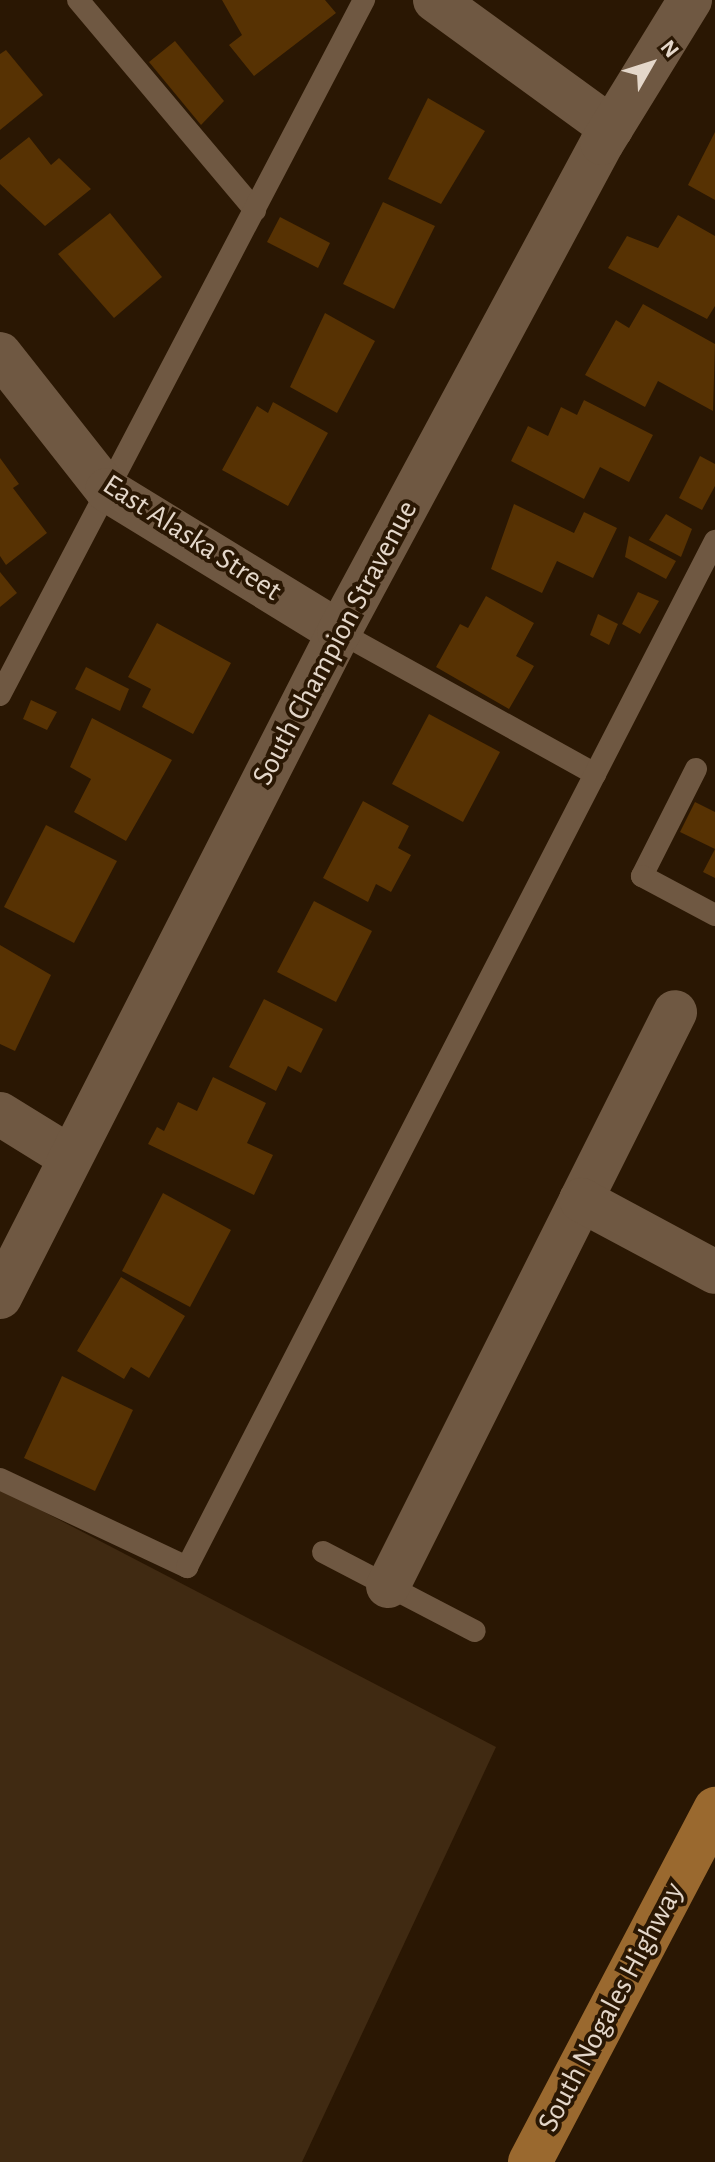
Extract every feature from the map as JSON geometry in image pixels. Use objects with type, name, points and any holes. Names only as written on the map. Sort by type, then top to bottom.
[{"type":"main road","name":"South Nogales Highway","points":[[530,2162],[715,1809]]},
{"type":"street","points":[[435,0],[611,128]]},
{"type":"street","name":"South Champion Stravenue","points":[[0,1297],[68,1156],[339,632],[611,128],[690,0]]},
{"type":"street","name":"East Alaska Street","points":[[0,354],[107,490],[339,632]]},
{"type":"street","points":[[388,1586],[675,1012]]},
{"type":"street","points":[[0,1114],[68,1156]]},
{"type":"street","points":[[581,1200],[715,1272]]},
{"type":"lane","points":[[78,0],[255,210]]},
{"type":"lane","points":[[0,695],[364,0]]},
{"type":"lane","points":[[0,1479],[187,1567],[715,541]]},
{"type":"lane","points":[[339,632],[595,774]]},
{"type":"lane","points":[[696,769],[642,876],[715,915]]},
{"type":"lane","points":[[323,1552],[475,1631]]},
{"type":"shaded area","points":[[0,1489],[496,1747],[302,2162],[0,2162]]},
{"type":"building","points":[[222,0],[325,0],[336,13],[254,76],[229,45],[242,35]]},
{"type":"building","points":[[175,41],[224,101],[201,125],[149,62]]},
{"type":"building","points":[[6,50],[43,95],[0,130],[0,54]]},
{"type":"building","points":[[428,98],[485,131],[441,204],[388,179]]},
{"type":"building","points":[[715,132],[715,200],[688,185]]},
{"type":"building","points":[[29,137],[51,165],[59,158],[91,189],[45,226],[0,184],[0,160]]},
{"type":"building","points":[[383,202],[435,226],[394,309],[343,284]]},
{"type":"building","points":[[110,213],[162,277],[114,318],[58,254]]},
{"type":"building","points":[[678,215],[715,236],[715,306],[707,319],[608,268],[627,236],[658,248]]},
{"type":"building","points":[[280,217],[330,243],[318,268],[267,242]]},
{"type":"building","points":[[643,304],[715,344],[713,411],[658,381],[645,407],[585,375],[616,320],[629,328]]},
{"type":"building","points":[[325,313],[375,341],[337,413],[290,387]]},
{"type":"building","points":[[584,400],[653,435],[629,482],[600,467],[584,499],[511,461],[528,426],[548,436],[561,407],[577,415]]},
{"type":"building","points":[[273,402],[328,433],[288,506],[222,470],[257,406],[268,413]]},
{"type":"building","points":[[700,456],[715,464],[715,486],[702,510],[679,498]]},
{"type":"building","points":[[0,458],[19,484],[13,488],[47,533],[6,565],[0,556]]},
{"type":"building","points":[[514,504],[574,533],[584,512],[617,528],[593,578],[557,561],[542,593],[491,569]]},
{"type":"building","points":[[666,514],[692,529],[681,557],[649,540]]},
{"type":"building","points":[[629,536],[676,561],[666,579],[625,557]]},
{"type":"building","points":[[0,572],[17,593],[0,607]]},
{"type":"building","points":[[638,592],[659,601],[640,634],[622,624]]},
{"type":"building","points":[[486,596],[534,623],[516,656],[534,666],[509,709],[436,667],[460,624],[468,628]]},
{"type":"building","points":[[598,614],[618,624],[609,645],[590,635]]},
{"type":"building","points":[[157,623],[231,663],[193,734],[142,707],[151,689],[128,677]]},
{"type":"building","points":[[86,667],[129,689],[120,711],[75,689]]},
{"type":"building","points":[[31,700],[57,712],[47,730],[23,719]]},
{"type":"building","points":[[429,714],[500,752],[463,822],[392,784]]},
{"type":"building","points":[[92,718],[172,760],[126,841],[74,812],[91,779],[70,767]]},
{"type":"building","points":[[363,801],[409,826],[398,848],[411,855],[391,892],[376,884],[368,902],[323,878]]},
{"type":"building","points":[[695,802],[715,812],[715,849],[680,832]]},
{"type":"building","points":[[46,825],[117,861],[74,943],[4,907]]},
{"type":"building","points":[[715,849],[715,878],[703,872]]},
{"type":"building","points":[[314,901],[372,931],[336,1002],[277,972]]},
{"type":"building","points":[[0,945],[51,975],[15,1051],[0,1044]]},
{"type":"building","points":[[264,999],[323,1029],[301,1073],[288,1066],[276,1091],[229,1067]]},
{"type":"building","points":[[213,1077],[266,1103],[247,1143],[273,1155],[254,1195],[148,1144],[157,1127],[164,1131],[178,1102],[197,1111]]},
{"type":"building","points":[[163,1193],[231,1230],[190,1307],[122,1271]]},
{"type":"building","points":[[121,1277],[185,1316],[149,1378],[131,1367],[124,1379],[77,1351]]},
{"type":"building","points":[[62,1376],[133,1410],[95,1491],[24,1458]]}]
